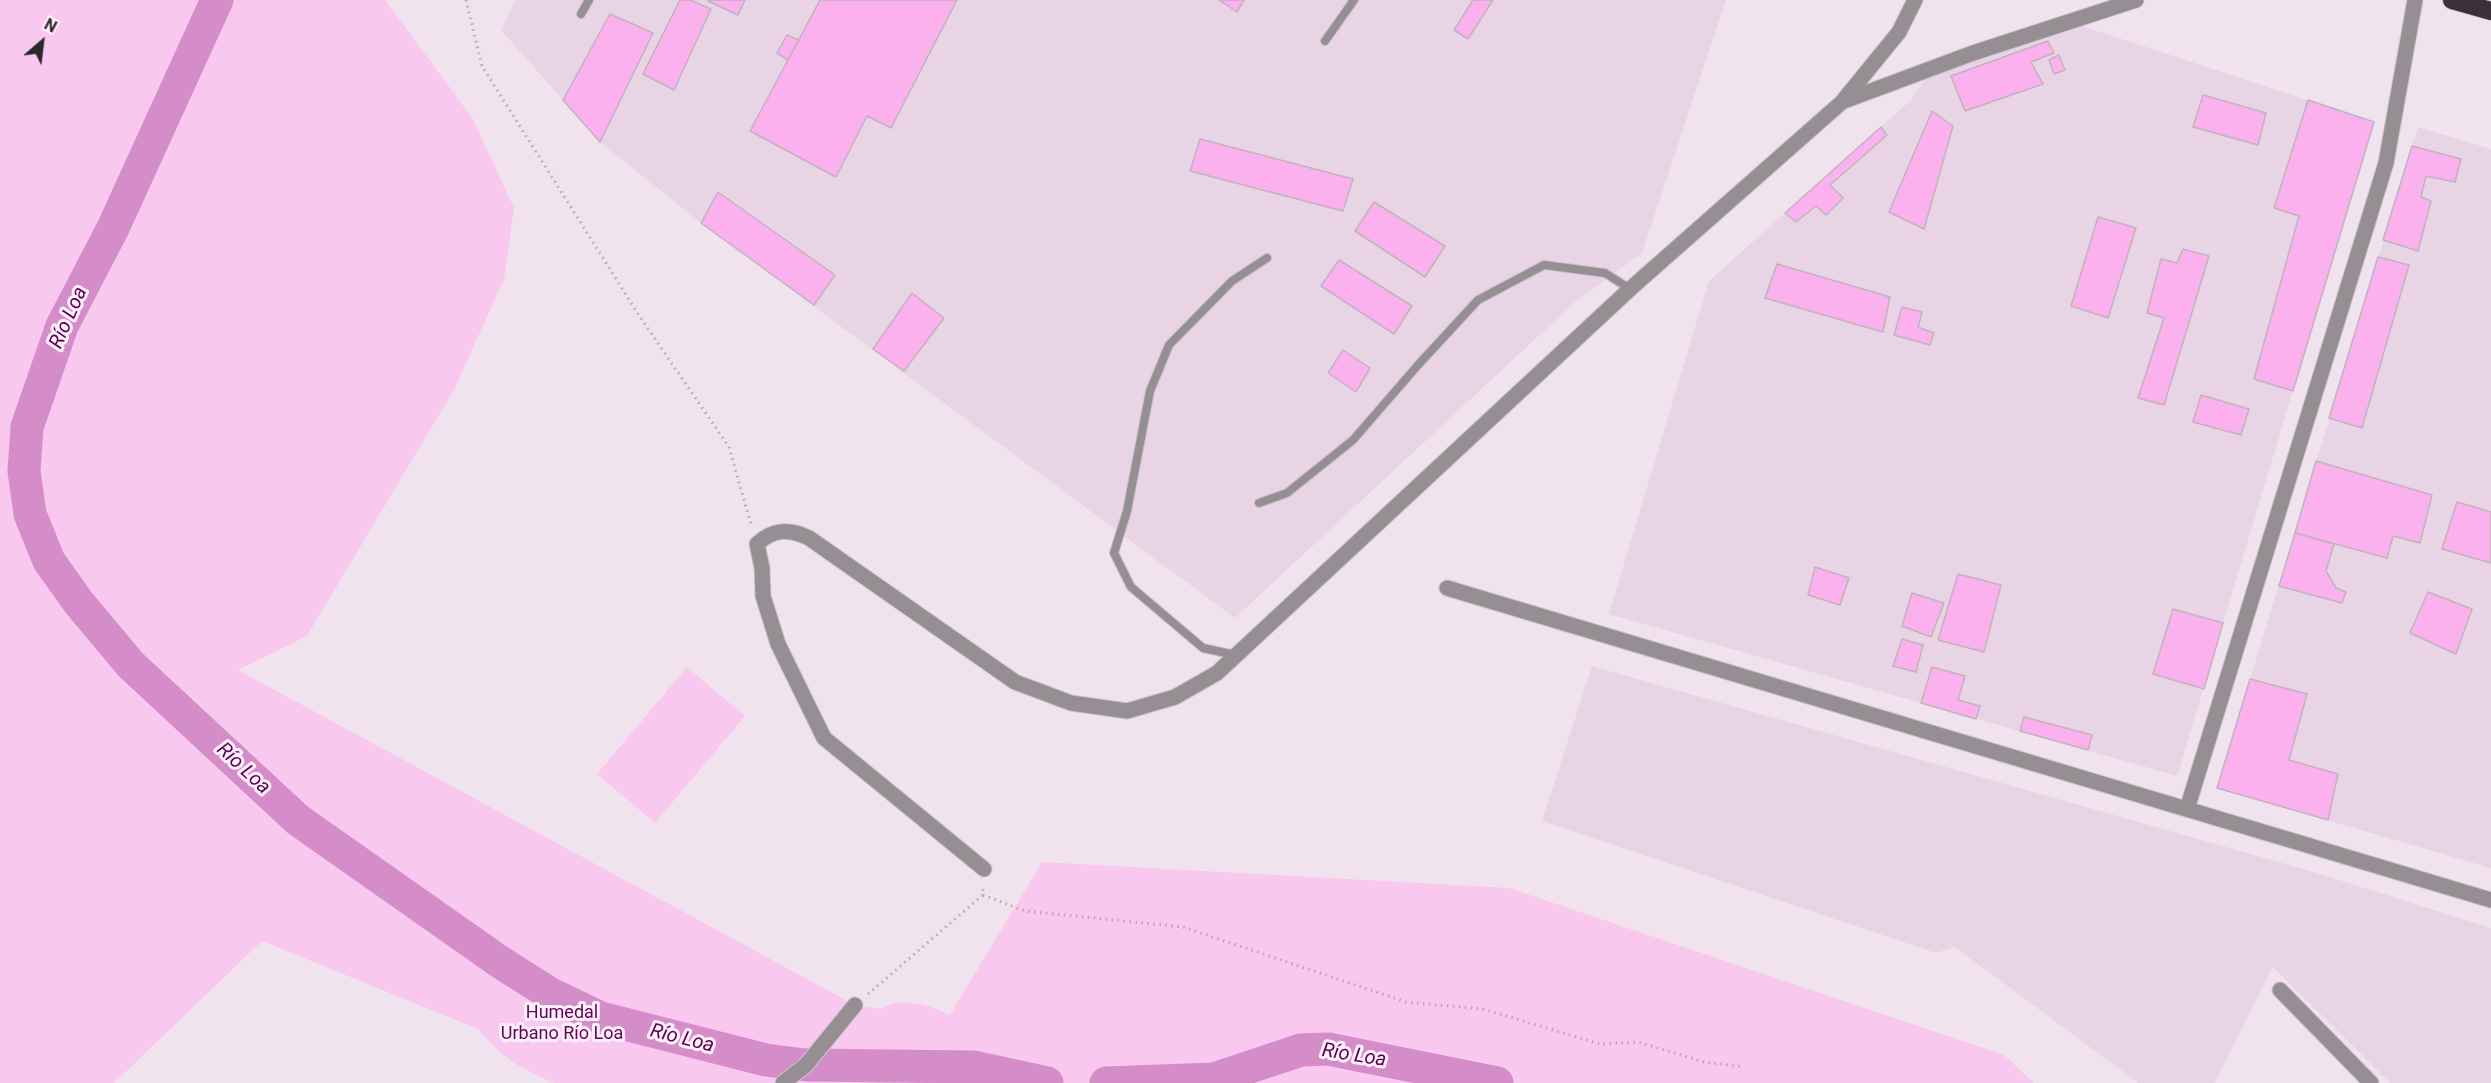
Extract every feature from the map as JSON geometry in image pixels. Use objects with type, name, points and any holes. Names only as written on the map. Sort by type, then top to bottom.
[{"type":"highway","points":[[2452,0],[2491,11]]},
{"type":"street","points":[[984,869],[824,738],[778,644],[763,596],[762,567],[757,544],[766,535],[779,531],[794,531],[809,538],[1015,682],[1071,703],[1127,711],[1175,697],[1217,674],[1630,289],[1842,102],[1899,32],[1915,0]]},
{"type":"street","points":[[1842,102],[1973,53],[2136,0]]},
{"type":"street","points":[[2187,810],[2386,163],[2415,0]]},
{"type":"street","points":[[1447,588],[2491,900]]},
{"type":"street","points":[[2280,990],[2371,1083]]},
{"type":"street","points":[[783,1083],[806,1065],[855,1005]]},
{"type":"lane","points":[[581,14],[589,0]]},
{"type":"lane","points":[[1325,40],[1354,0]]},
{"type":"lane","points":[[1236,656],[1203,648],[1131,586],[1114,553],[1126,511],[1150,391],[1169,345],[1232,281],[1267,258]]},
{"type":"lane","points":[[1259,503],[1287,493],[1353,440],[1478,300],[1544,265],[1605,273],[1630,289]]},
{"type":"path","points":[[466,0],[482,66],[640,317],[729,447],[757,544]]},
{"type":"path","points":[[855,1005],[983,895],[984,869]]},
{"type":"path","points":[[983,895],[1025,911],[1183,927],[1406,1002],[1483,1009],[1600,1044],[1638,1042],[1704,1062],[1744,1067]]},
{"type":"shaded area","points":[[515,0],[1726,0],[1642,253],[1574,303],[1235,618],[701,223],[600,142],[501,30]]},
{"type":"shaded area","points":[[2082,26],[2374,122],[2177,776],[1609,614],[1709,281],[1910,101],[1933,68]]},
{"type":"shaded area","points":[[2418,127],[2491,149],[2491,868],[2217,788]]},
{"type":"shaded area","points":[[1592,666],[2317,873],[2491,928],[2491,1083],[2390,1083],[2273,967],[2215,1083],[2138,1083],[1955,947],[1936,953],[1542,821]]},
{"type":"green space","name":"Humedal Urbano Río Loa","points":[[0,0],[385,0],[473,119],[514,208],[504,279],[454,390],[307,636],[238,670],[855,1005],[882,1009],[898,1003],[916,1003],[950,1015],[1042,862],[1509,888],[2004,1055],[2034,1083],[555,1083],[513,1062],[478,1029],[262,941],[114,1083],[0,1083]]},
{"type":"green space","points":[[687,667],[745,716],[655,823],[597,774]]},
{"type":"building","points":[[680,0],[690,0],[711,9],[674,90],[643,74]]},
{"type":"building","points":[[709,0],[745,0],[738,15],[708,1]]},
{"type":"building","points":[[820,0],[957,0],[891,128],[867,116],[836,177],[750,131]]},
{"type":"building","points":[[1219,0],[1244,0],[1237,12]]},
{"type":"building","points":[[1473,0],[1493,0],[1468,39],[1454,30]]},
{"type":"building","points":[[610,14],[653,33],[600,142],[563,100]]},
{"type":"building","points":[[787,35],[799,40],[788,60],[777,53]]},
{"type":"building","points":[[2048,41],[2054,53],[2031,62],[2043,84],[1965,111],[1951,76]]},
{"type":"building","points":[[2059,55],[2065,70],[2054,74],[2049,60]]},
{"type":"building","points":[[2203,95],[2266,113],[2258,145],[2193,127]]},
{"type":"building","points":[[2308,100],[2374,122],[2293,391],[2254,379],[2299,216],[2274,208]]},
{"type":"building","points":[[1932,111],[1953,126],[1924,229],[1889,212]]},
{"type":"building","points":[[1881,127],[1887,135],[1830,185],[1843,198],[1826,215],[1816,206],[1796,222],[1785,213]]},
{"type":"building","points":[[1200,139],[1353,179],[1343,211],[1190,171]]},
{"type":"building","points":[[2412,146],[2461,159],[2455,182],[2426,176],[2421,197],[2431,201],[2418,251],[2383,240]]},
{"type":"building","points":[[718,192],[835,275],[814,305],[701,223]]},
{"type":"building","points":[[1374,202],[1445,246],[1425,277],[1355,231]]},
{"type":"building","points":[[2098,217],[2136,228],[2108,318],[2071,306]]},
{"type":"building","points":[[2183,249],[2209,256],[2164,405],[2138,398],[2164,318],[2147,313],[2161,259],[2177,263]]},
{"type":"building","points":[[2378,257],[2409,265],[2362,428],[2329,418]]},
{"type":"building","points":[[1339,260],[1412,306],[1394,334],[1321,286]]},
{"type":"building","points":[[1777,264],[1890,297],[1883,332],[1765,298]]},
{"type":"building","points":[[912,293],[944,318],[904,371],[873,349]]},
{"type":"building","points":[[1902,307],[1922,312],[1918,327],[1934,333],[1930,345],[1894,335]]},
{"type":"building","points":[[1343,350],[1370,368],[1356,392],[1328,373]]},
{"type":"building","points":[[2201,395],[2249,409],[2241,435],[2193,422]]},
{"type":"building","points":[[2316,461],[2432,495],[2420,543],[2393,536],[2387,558],[2295,533]]},
{"type":"building","points":[[2457,502],[2491,512],[2491,563],[2442,549]]},
{"type":"building","points":[[2295,533],[2334,544],[2326,571],[2336,588],[2346,592],[2342,603],[2279,586]]},
{"type":"building","points":[[1815,567],[1849,578],[1840,605],[1808,595]]},
{"type":"building","points":[[1958,574],[2001,585],[1984,652],[1938,640]]},
{"type":"building","points":[[2428,592],[2472,609],[2456,654],[2410,633]]},
{"type":"building","points":[[1912,593],[1944,603],[1931,637],[1902,626]]},
{"type":"building","points":[[2173,609],[2223,623],[2204,689],[2153,674]]},
{"type":"building","points":[[1902,639],[1923,645],[1916,672],[1893,666]]},
{"type":"building","points":[[1932,667],[1965,676],[1958,700],[1980,706],[1976,719],[1921,703]]},
{"type":"building","points":[[2250,679],[2307,694],[2289,760],[2338,774],[2328,820],[2217,788]]},
{"type":"building","points":[[2024,717],[2092,735],[2088,750],[2020,731]]},
{"type":"waterway","name":"Río Loa","points":[[217,0],[113,228],[62,326],[27,427],[24,471],[30,514],[49,561],[79,603],[131,665],[298,820],[500,962],[549,993],[601,1018],[766,1060],[806,1065],[973,1067],[1047,1083]]},
{"type":"waterway","name":"Río Loa","points":[[1106,1083],[1214,1079],[1301,1050],[1328,1049],[1497,1083]]}]
